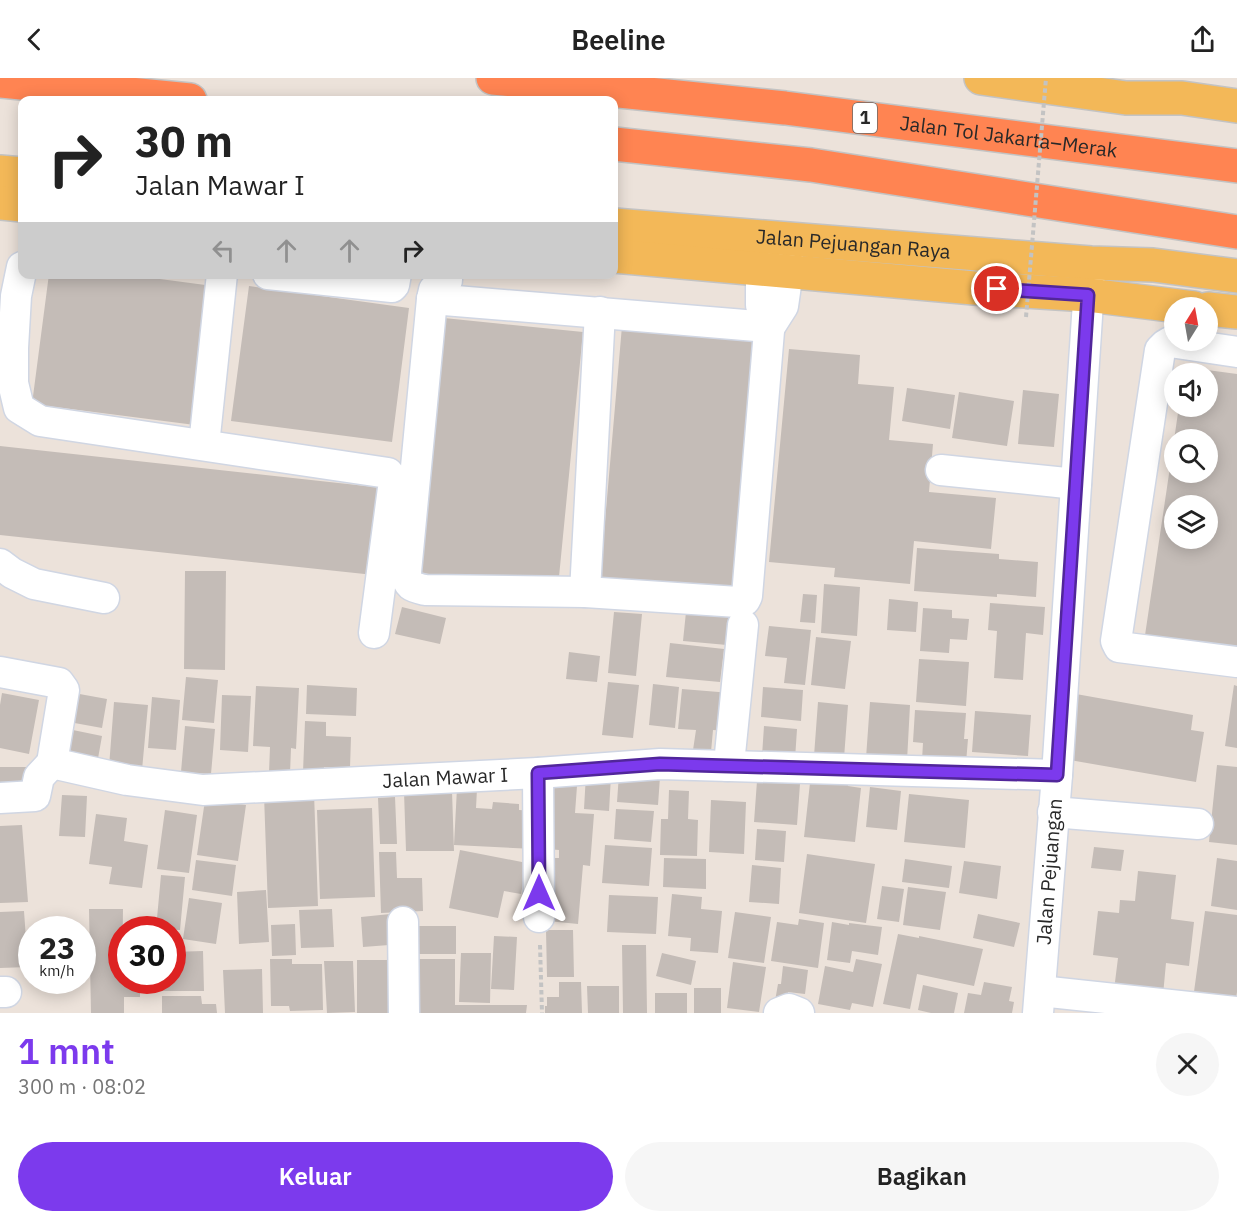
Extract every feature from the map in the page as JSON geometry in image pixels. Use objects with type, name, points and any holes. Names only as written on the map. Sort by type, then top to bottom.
[{"type":"highway","name":"Jalan Tol Jakarta–Merak","points":[[493,78],[796,109],[1237,166]]},
{"type":"highway","points":[[0,81],[150,96]]},
{"type":"highway","points":[[618,144],[811,165],[1237,232]]},
{"type":"main road","points":[[981,78],[1125,98],[1182,98],[1237,106]]},
{"type":"main road","points":[[1140,78],[1182,98]]},
{"type":"main road","points":[[0,172],[18,174]]},
{"type":"main road","points":[[0,203],[18,205]]},
{"type":"main road","name":"Jalan Pejuangan Raya","points":[[618,226],[974,288],[1088,295],[1164,304]]},
{"type":"main road","name":"Jalan Pejuangan Raya","points":[[618,256],[775,254],[1091,262],[1153,266],[1237,276]]},
{"type":"main road","points":[[1218,310],[1237,312]]},
{"type":"street","points":[[769,328],[600,312],[435,285],[406,580],[413,588],[424,590],[585,592],[738,602],[745,600],[769,328],[783,306],[775,254]]},
{"type":"street","name":"Jalan Pejuangan","points":[[1039,1002],[1057,775],[1091,262]]},
{"type":"street","points":[[20,279],[16,296],[13,383],[19,408],[40,421],[388,473],[393,480],[393,488],[374,633]]},
{"type":"street","points":[[204,446],[221,279]]},
{"type":"street","points":[[316,279],[392,287],[395,279]]},
{"type":"street","points":[[585,592],[600,312]]},
{"type":"street","points":[[1237,352],[1170,342],[1160,350],[1116,641],[1119,647],[1237,662]]},
{"type":"street","points":[[941,470],[1076,484]]},
{"type":"street","points":[[0,564],[34,584],[104,598]]},
{"type":"street","points":[[727,766],[743,625]]},
{"type":"street","points":[[0,672],[59,683],[64,690],[52,763],[39,777],[35,796],[0,798]]},
{"type":"street","name":"Jalan Mawar I","points":[[52,763],[127,780],[203,790],[538,773],[660,764],[1057,775]]},
{"type":"street","points":[[538,773],[539,917]]},
{"type":"street","points":[[1053,812],[1198,824]]},
{"type":"street","points":[[403,922],[404,1013]]},
{"type":"street","points":[[1039,1002],[1237,1012]]},
{"type":"street","points":[[779,1013],[789,1010],[799,1013]]},
{"type":"path","points":[[1026,317],[1046,78]]},
{"type":"path","points":[[539,917],[542,1013]]},
{"type":"building","points":[[48,279],[160,279],[213,286],[195,425],[32,404]]},
{"type":"building","points":[[249,286],[409,308],[392,442],[231,421]]},
{"type":"building","points":[[444,318],[583,332],[558,587],[420,573]]},
{"type":"building","points":[[622,326],[757,338],[734,592],[600,579]]},
{"type":"building","points":[[789,349],[860,355],[858,384],[894,387],[889,440],[933,444],[929,492],[996,498],[991,549],[914,541],[910,584],[834,577],[835,568],[769,562]]},
{"type":"building","points":[[1218,371],[1237,374],[1237,655],[1144,642],[1164,508],[1164,549],[1218,549],[1218,495],[1166,495],[1168,483],[1218,483],[1218,429],[1176,429],[1177,417],[1218,417]]},
{"type":"building","points":[[907,388],[955,395],[950,429],[902,421]]},
{"type":"building","points":[[1023,390],[1059,394],[1054,447],[1018,444]]},
{"type":"building","points":[[959,392],[1014,401],[1007,446],[952,438]]},
{"type":"building","points":[[0,446],[384,488],[374,575],[0,535]]},
{"type":"building","points":[[917,548],[999,554],[999,559],[1038,562],[1036,597],[997,594],[997,597],[914,591]]},
{"type":"building","points":[[185,571],[226,571],[225,670],[184,669]]},
{"type":"building","points":[[824,584],[860,587],[857,636],[821,633]]},
{"type":"building","points":[[803,594],[817,595],[815,623],[800,622]]},
{"type":"building","points":[[889,599],[918,602],[916,632],[887,630]]},
{"type":"building","points":[[990,603],[1045,607],[1043,635],[1026,633],[1023,680],[994,678],[997,631],[988,630]]},
{"type":"building","points":[[402,607],[446,618],[440,644],[395,634]]},
{"type":"building","points":[[923,608],[952,610],[952,618],[969,619],[967,640],[950,639],[949,653],[920,651]]},
{"type":"building","points":[[614,612],[642,614],[636,676],[608,673]]},
{"type":"building","points":[[686,612],[730,617],[727,645],[683,641]]},
{"type":"building","points":[[769,626],[811,630],[805,685],[784,683],[787,658],[765,656]]},
{"type":"building","points":[[816,637],[851,641],[845,689],[811,685]]},
{"type":"building","points":[[670,643],[724,649],[720,682],[666,677]]},
{"type":"building","points":[[569,652],[600,656],[597,682],[566,679]]},
{"type":"building","points":[[919,659],[969,662],[966,706],[916,702]]},
{"type":"building","points":[[186,677],[218,680],[214,723],[182,720]]},
{"type":"building","points":[[608,682],[639,685],[633,738],[602,735]]},
{"type":"building","points":[[653,684],[679,687],[675,728],[649,725]]},
{"type":"building","points":[[307,685],[357,688],[356,716],[306,714]]},
{"type":"building","points":[[1234,685],[1237,686],[1237,748],[1225,746]]},
{"type":"building","points":[[256,686],[299,688],[296,749],[291,748],[290,774],[269,773],[270,747],[253,746]]},
{"type":"building","points":[[763,687],[803,690],[801,721],[761,717]]},
{"type":"building","points":[[682,689],[731,693],[727,731],[713,730],[711,752],[693,750],[696,730],[678,729]]},
{"type":"building","points":[[2,693],[39,700],[29,754],[0,748]]},
{"type":"building","points":[[74,693],[107,699],[102,728],[69,722]]},
{"type":"building","points":[[1076,694],[1193,715],[1191,730],[1204,732],[1196,782],[1064,759]]},
{"type":"building","points":[[222,695],[251,696],[248,752],[220,750]]},
{"type":"building","points":[[152,697],[180,700],[176,750],[148,748]]},
{"type":"building","points":[[114,702],[148,705],[142,770],[109,767]]},
{"type":"building","points":[[818,702],[848,705],[844,758],[814,756]]},
{"type":"building","points":[[870,702],[910,705],[907,761],[866,758]]},
{"type":"building","points":[[915,710],[966,713],[964,739],[968,739],[966,763],[922,760],[923,743],[913,742]]},
{"type":"building","points":[[975,711],[1031,715],[1028,756],[972,752]]},
{"type":"building","points":[[305,721],[326,722],[326,736],[351,737],[350,768],[324,767],[324,773],[303,772]]},
{"type":"building","points":[[185,726],[215,729],[211,774],[181,772]]},
{"type":"building","points":[[764,726],[797,729],[795,759],[762,756]]},
{"type":"building","points":[[68,729],[102,736],[97,764],[62,758]]},
{"type":"building","points":[[1217,765],[1237,767],[1237,845],[1209,842]]},
{"type":"building","points":[[0,767],[30,767],[30,789],[0,789]]},
{"type":"building","points":[[586,774],[611,776],[609,811],[584,809]]},
{"type":"building","points":[[619,774],[660,777],[658,805],[617,802]]},
{"type":"building","points":[[829,776],[849,778],[848,786],[861,788],[855,842],[804,837],[810,783],[828,784]]},
{"type":"building","points":[[757,781],[800,784],[797,825],[754,822]]},
{"type":"building","points":[[550,784],[577,786],[575,813],[594,814],[590,866],[583,865],[578,924],[548,921],[554,858],[559,858],[559,850],[547,849]]},
{"type":"building","points":[[870,787],[901,791],[897,830],[866,827]]},
{"type":"building","points":[[457,788],[477,789],[476,808],[492,809],[493,802],[519,804],[519,810],[536,811],[534,849],[454,845]]},
{"type":"building","points":[[669,790],[689,791],[688,819],[698,820],[697,856],[660,855],[661,819],[668,819]]},
{"type":"building","points":[[452,791],[454,851],[406,851],[404,792]]},
{"type":"building","points":[[314,793],[318,906],[268,908],[264,795]]},
{"type":"building","points":[[909,794],[969,800],[965,848],[904,842]]},
{"type":"building","points":[[62,795],[87,796],[85,837],[59,836]]},
{"type":"building","points":[[395,797],[397,844],[380,844],[378,798]]},
{"type":"building","points":[[205,800],[246,805],[238,861],[197,855]]},
{"type":"building","points":[[711,800],[746,802],[744,854],[709,852]]},
{"type":"building","points":[[372,808],[375,897],[320,899],[317,810]]},
{"type":"building","points":[[616,809],[654,811],[651,842],[614,839]]},
{"type":"building","points":[[165,810],[197,815],[189,873],[157,869]]},
{"type":"building","points":[[96,814],[127,818],[124,841],[148,845],[142,888],[109,884],[112,867],[89,864]]},
{"type":"building","points":[[22,825],[28,902],[0,903],[0,826]]},
{"type":"building","points":[[757,829],[786,831],[784,862],[755,860]]},
{"type":"building","points":[[605,845],[652,848],[649,886],[602,883]]},
{"type":"building","points":[[1094,847],[1124,850],[1121,871],[1091,868]]},
{"type":"building","points":[[460,850],[527,863],[521,894],[504,891],[498,918],[449,908]]},
{"type":"building","points":[[379,852],[396,852],[397,878],[422,878],[423,911],[381,913]]},
{"type":"building","points":[[807,854],[875,864],[866,923],[799,913]]},
{"type":"building","points":[[664,858],[706,859],[706,889],[663,887]]},
{"type":"building","points":[[1217,858],[1237,861],[1237,910],[1211,906]]},
{"type":"building","points":[[905,859],[952,866],[949,888],[902,882]]},
{"type":"building","points":[[196,860],[236,865],[232,896],[192,890]]},
{"type":"building","points":[[964,861],[1001,866],[997,899],[959,893]]},
{"type":"building","points":[[752,865],[781,868],[779,904],[749,902]]},
{"type":"building","points":[[1138,871],[1176,875],[1171,919],[1194,922],[1189,966],[1166,963],[1163,995],[1114,990],[1118,958],[1093,955],[1098,911],[1119,913],[1120,900],[1135,901]]},
{"type":"building","points":[[161,875],[185,877],[181,916],[157,916]]},
{"type":"building","points":[[882,886],[904,889],[899,922],[877,919]]},
{"type":"building","points":[[908,887],[946,892],[940,930],[903,925]]},
{"type":"building","points":[[266,890],[269,942],[239,944],[237,892]]},
{"type":"building","points":[[672,894],[702,897],[701,909],[722,911],[718,953],[690,951],[691,938],[668,936]]},
{"type":"building","points":[[609,895],[658,897],[656,934],[607,932]]},
{"type":"building","points":[[189,898],[222,903],[216,944],[186,939]]},
{"type":"building","points":[[89,909],[123,909],[123,916],[108,916],[108,994],[140,994],[140,997],[124,997],[124,1013],[91,1013],[91,994],[96,994],[96,916],[89,916]]},
{"type":"building","points":[[332,909],[334,947],[301,948],[299,910]]},
{"type":"building","points":[[24,911],[24,916],[18,916],[18,967],[0,968],[0,912]]},
{"type":"building","points":[[1205,911],[1237,915],[1235,1004],[1193,999]]},
{"type":"building","points":[[735,912],[771,917],[764,963],[728,958]]},
{"type":"building","points":[[400,913],[402,944],[363,947],[361,917]]},
{"type":"building","points":[[978,914],[1020,923],[1014,947],[973,938]]},
{"type":"building","points":[[799,919],[824,923],[818,968],[771,961],[777,922],[798,925]]},
{"type":"building","points":[[832,922],[882,927],[878,955],[852,951],[850,963],[827,960]]},
{"type":"building","points":[[295,924],[296,955],[272,956],[271,925]]},
{"type":"building","points":[[413,926],[456,926],[456,954],[414,954]]},
{"type":"building","points":[[546,930],[573,930],[574,977],[547,977]]},
{"type":"building","points":[[898,934],[983,949],[974,986],[917,974],[910,1009],[883,1004]]},
{"type":"building","points":[[494,936],[517,937],[514,990],[491,989]]},
{"type":"building","points":[[622,945],[646,945],[647,1013],[623,1013]]},
{"type":"building","points":[[203,951],[204,991],[186,991],[186,952]]},
{"type":"building","points":[[461,953],[491,953],[490,1003],[459,1002]]},
{"type":"building","points":[[662,953],[696,961],[691,985],[656,976]]},
{"type":"building","points":[[270,959],[292,959],[292,964],[322,964],[323,1010],[290,1011],[289,1006],[271,1006]]},
{"type":"building","points":[[415,959],[455,959],[455,1005],[527,1005],[526,1013],[415,1013]]},
{"type":"building","points":[[856,959],[882,964],[873,1007],[852,1003],[850,1010],[818,1004],[825,966],[853,972]]},
{"type":"building","points":[[357,960],[400,960],[401,1013],[357,1013]]},
{"type":"building","points":[[324,961],[353,961],[355,1012],[327,1013]]},
{"type":"building","points":[[733,962],[766,967],[759,1012],[727,1008]]},
{"type":"building","points":[[783,966],[808,970],[805,994],[788,992],[786,1003],[775,1001],[778,984],[781,984]]},
{"type":"building","points":[[262,969],[263,1013],[225,1013],[223,970]]},
{"type":"building","points":[[559,982],[581,982],[582,1013],[545,1013],[547,997],[559,997]]},
{"type":"building","points":[[984,982],[1012,987],[1009,1001],[1014,1002],[1012,1013],[964,1013],[968,993],[981,995]]},
{"type":"building","points":[[923,985],[958,993],[954,1013],[931,1013],[918,1010]]},
{"type":"building","points":[[587,986],[619,986],[619,1013],[588,1013]]},
{"type":"building","points":[[694,988],[721,988],[721,1013],[694,1013]]},
{"type":"building","points":[[655,993],[687,993],[687,1013],[655,1013]]},
{"type":"building","points":[[162,996],[201,996],[202,1004],[216,1004],[217,1013],[162,1013]]},
{"type":"route","points":[[539,893],[538,773],[660,764],[1057,775],[1088,295],[997,289]]}]
